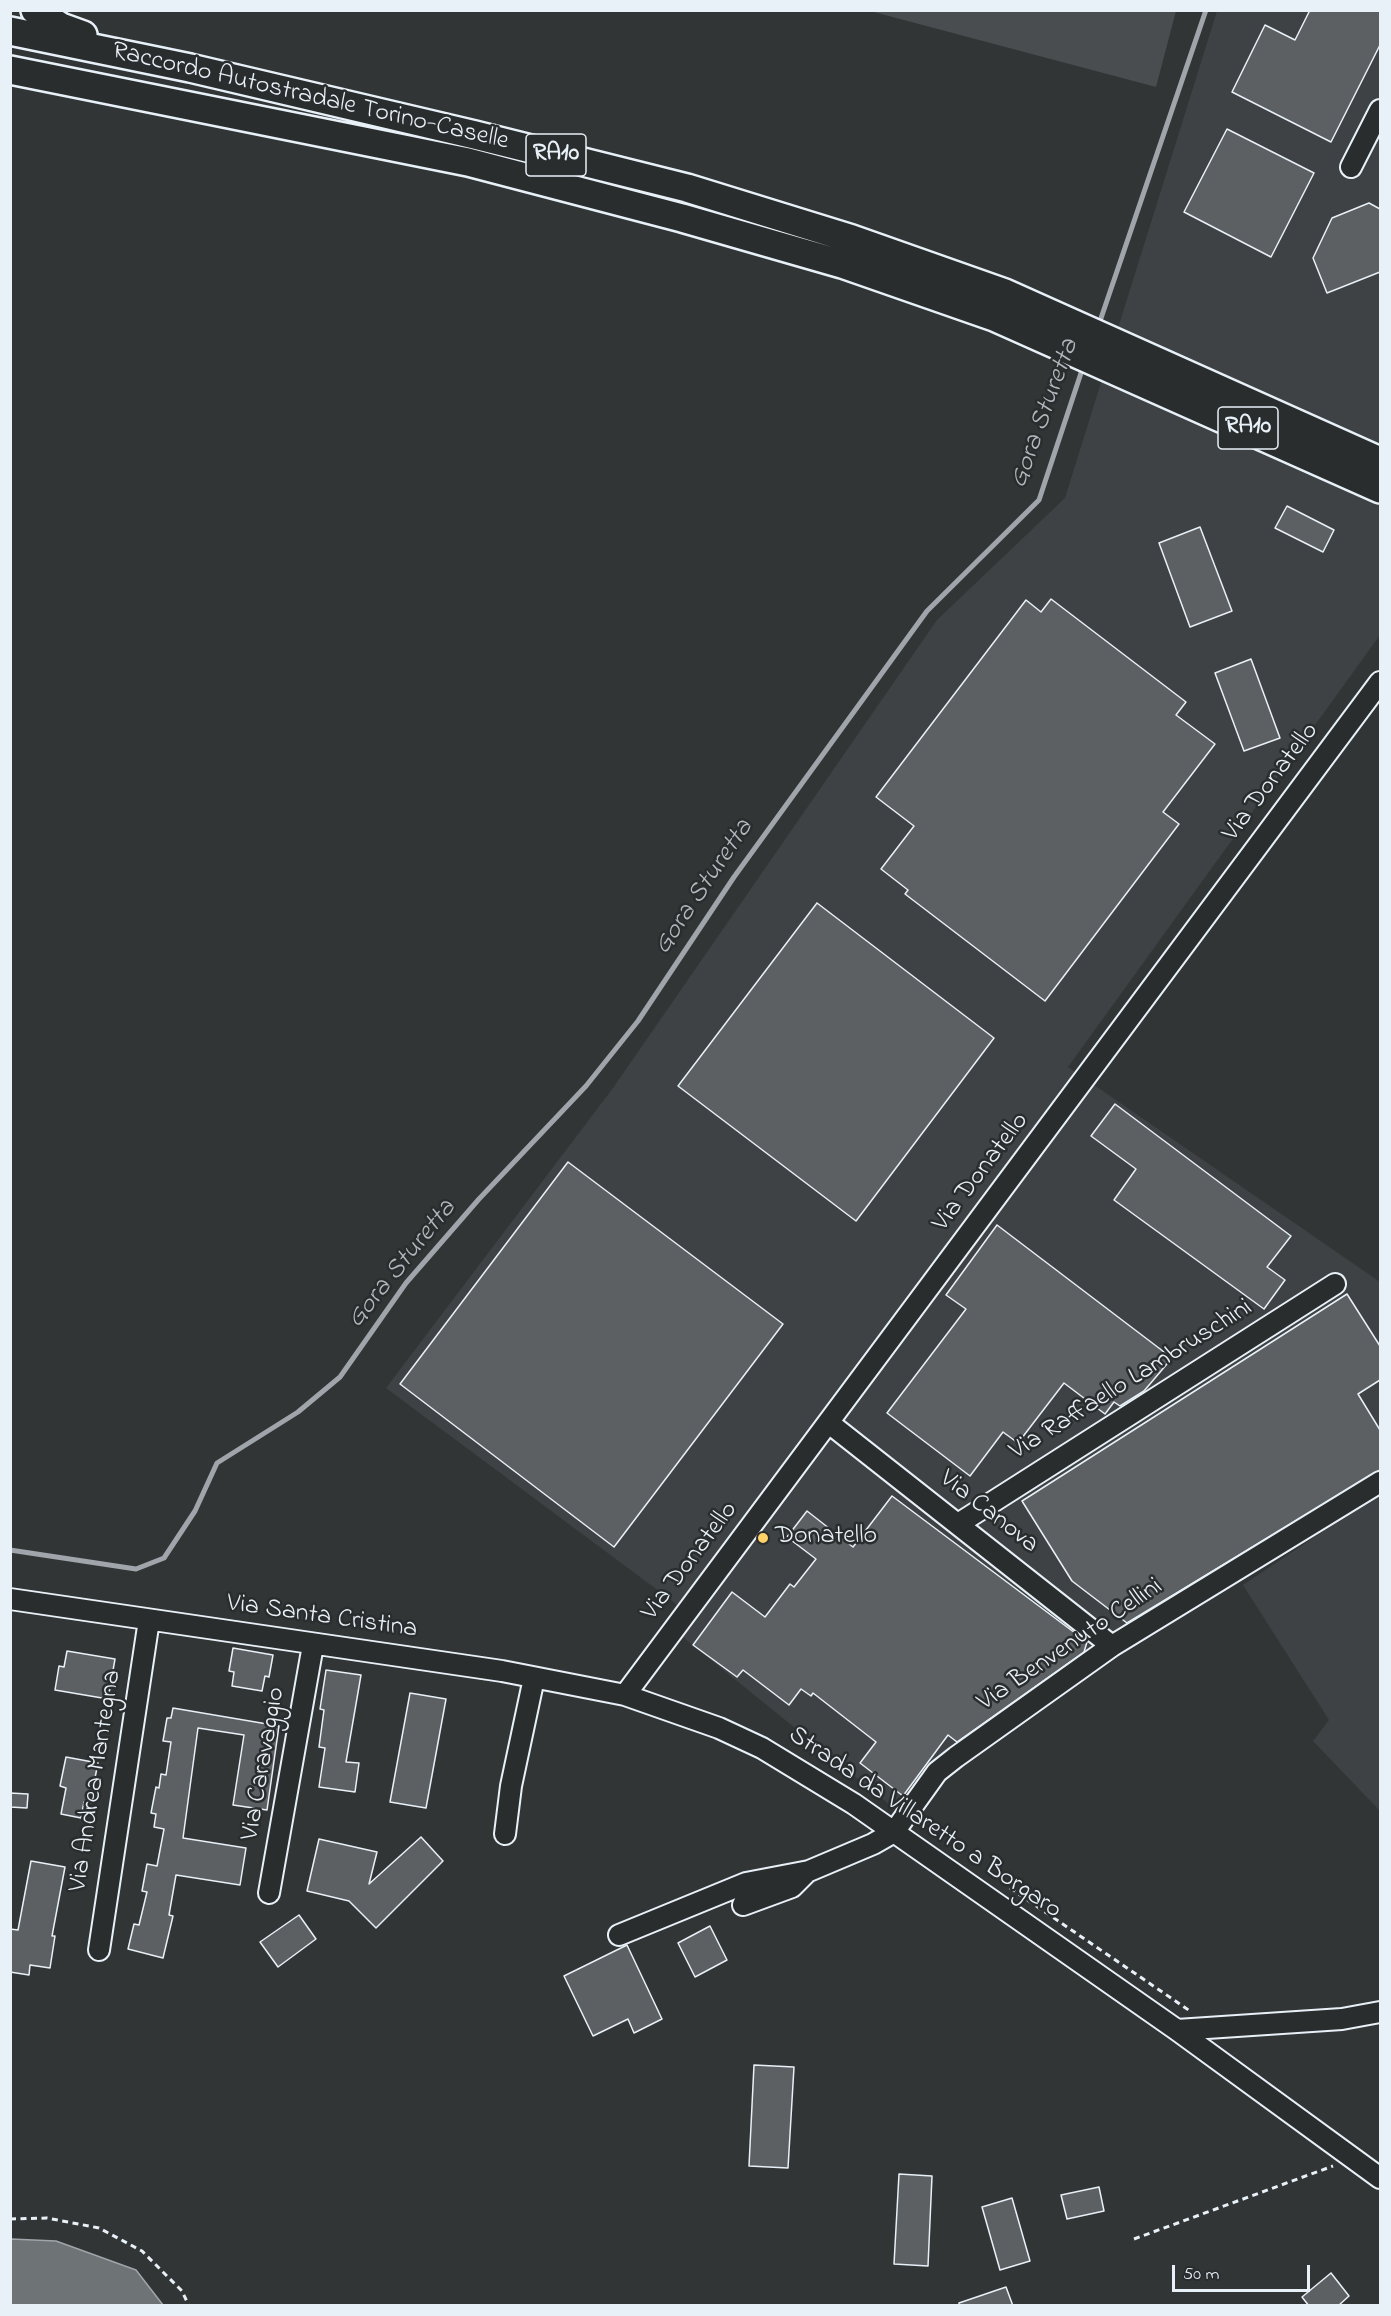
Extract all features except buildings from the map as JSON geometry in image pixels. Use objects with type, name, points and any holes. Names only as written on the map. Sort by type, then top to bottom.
[{"type":"highway","points":[[35,10],[61,27],[79,34],[190,68]]},
{"type":"highway","name":"Raccordo Autostradale Torino-Caselle","points":[[10,32],[190,68],[687,188],[852,239],[1005,292],[1083,342]]},
{"type":"highway","name":"Raccordo Autostradale Torino-Caselle","points":[[10,70],[468,162],[682,218],[853,268],[994,317],[1083,342],[1380,461]]},
{"type":"highway","name":"Raccordo Autostradale Torino-Caselle","points":[[1119,357],[1380,489]]},
{"type":"street","points":[[1351,167],[1380,110]]},
{"type":"street","name":"Via Donatello","points":[[625,1695],[1380,682]]},
{"type":"street","name":"Via Raffaello Lambruschini","points":[[958,1524],[1335,1284]]},
{"type":"street","name":"Via Canova","points":[[829,1423],[1112,1646]]},
{"type":"street","name":"Via Benvenuto Cellini","points":[[619,1935],[746,1883],[809,1871],[873,1844],[894,1832],[944,1767],[1112,1646],[1380,1482]]},
{"type":"street","name":"Via Santa Cristina","points":[[10,1599],[534,1678],[625,1695]]},
{"type":"street","name":"Via Andrea Mantegna","points":[[99,1950],[149,1620]]},
{"type":"street","name":"Via Caravaggio","points":[[269,1893],[313,1645]]},
{"type":"street","points":[[505,1834],[511,1786],[534,1678]]},
{"type":"street","name":"Strada da Villaretto a Borgaro","points":[[625,1695],[719,1728],[762,1748],[894,1832],[1177,2030],[1380,2178]]},
{"type":"street","name":"Via Benvenuto Cellini","points":[[743,1905],[792,1887],[809,1871]]},
{"type":"street","points":[[1177,2030],[1342,2019],[1380,2012]]},
{"type":"path","points":[[1134,2239],[1353,2158]]},
{"type":"path","points":[[10,2219],[47,2218],[99,2228],[142,2251],[182,2291],[189,2306]]},
{"type":"shaded area","points":[[870,11],[1176,11],[1156,87]]},
{"type":"shaded area","points":[[1217,11],[1380,11],[1380,635],[1068,1067],[1380,1282],[1380,1486],[937,1772],[905,1817],[674,1630],[687,1612],[386,1388],[613,1088],[937,620],[1065,498]]},
{"type":"shaded area","points":[[1380,1493],[1380,1811],[1313,1741],[1329,1720],[1243,1585]]},
{"type":"shaded area","points":[[11,2239],[56,2241],[136,2270],[163,2305],[11,2305]]},
{"type":"waterway","name":"Gora Sturetta","points":[[1098,327],[1206,10]]},
{"type":"waterway","name":"Gora Sturetta","points":[[10,1550],[136,1569],[164,1558],[195,1511],[217,1463],[298,1412],[340,1377],[406,1283],[479,1199],[586,1086],[638,1021],[734,877],[927,611],[1039,500],[1083,367]]},
{"type":"place","name":"Donatello","points":[[763,1538]]}]
